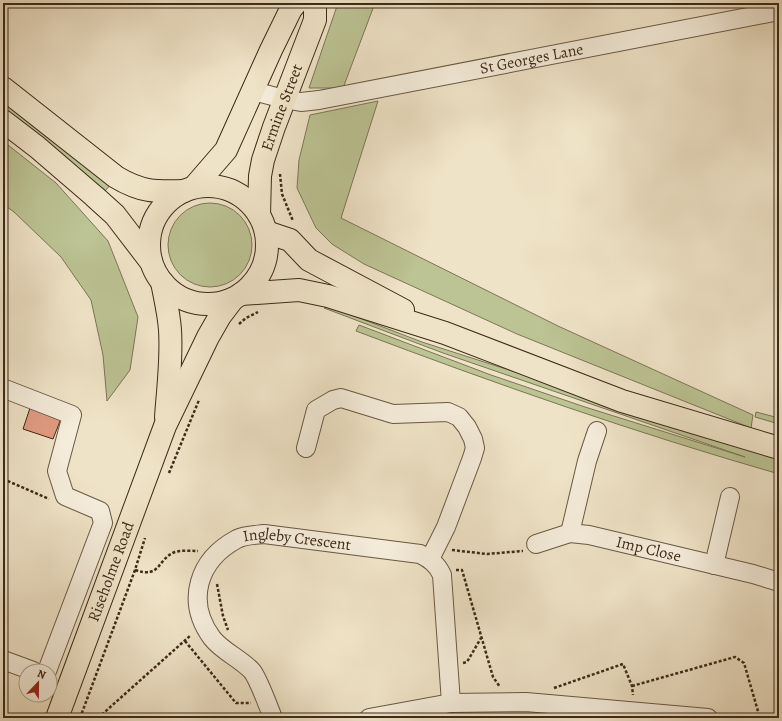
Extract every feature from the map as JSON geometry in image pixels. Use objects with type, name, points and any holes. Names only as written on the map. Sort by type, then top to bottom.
[{"type":"main road","name":"Ermine Street","points":[[189,189],[226,150],[274,43],[291,9],[296,3]]},
{"type":"main road","name":"Ermine Street","points":[[263,224],[260,176],[263,160],[284,99],[315,20],[316,3]]},
{"type":"main road","points":[[3,88],[116,177],[129,185],[143,190],[159,192],[209,186],[224,188],[238,193],[250,203],[263,224],[268,247],[266,261],[260,274],[252,285],[237,297],[220,316],[208,337],[165,426]]},
{"type":"main road","points":[[3,121],[37,147],[105,205],[115,215],[151,262],[162,282],[176,295],[194,303],[214,304],[237,297],[299,290],[328,296],[445,333],[622,401],[779,448]]},
{"type":"main road","points":[[151,262],[149,245],[151,228],[158,213],[170,200],[189,189]]},
{"type":"main road","points":[[263,224],[290,240],[309,260],[340,275],[445,333]]},
{"type":"main road","points":[[162,282],[170,330],[171,354],[165,426]]},
{"type":"main road","name":"Riseholme Road","points":[[56,718],[60,679],[165,426]]},
{"type":"street","name":"St Georges Lane","points":[[253,91],[301,102],[319,100],[779,11]]},
{"type":"street","points":[[5,389],[72,415],[57,471],[65,496],[100,511],[103,524],[50,663]]},
{"type":"street","points":[[306,448],[316,410],[334,400],[341,398],[393,414],[448,412],[460,417],[473,439],[475,448],[472,458],[435,558],[442,576],[450,703]]},
{"type":"street","points":[[536,544],[570,533],[586,461],[597,431]]},
{"type":"street","points":[[714,565],[730,497]]},
{"type":"street","name":"Imp Close","points":[[570,533],[589,534],[754,574],[779,582]]},
{"type":"street","name":"Ingleby Crescent","points":[[270,710],[253,672],[213,639],[204,624],[198,604],[198,584],[206,567],[216,553],[239,538],[264,534],[420,554],[435,558]]},
{"type":"street","points":[[3,660],[18,666]]},
{"type":"street","points":[[368,718],[450,703],[511,702],[526,702],[708,718]]},
{"type":"path","points":[[279,170],[282,194],[295,226]]},
{"type":"path","points":[[236,327],[246,318],[261,310]]},
{"type":"path","points":[[166,479],[202,394]]},
{"type":"path","points":[[3,479],[50,499],[65,496]]},
{"type":"path","points":[[80,718],[135,570],[146,535]]},
{"type":"path","points":[[435,558],[460,552],[487,554],[524,551],[536,544]]},
{"type":"path","points":[[135,570],[144,573],[154,571],[175,552],[203,551],[210,549],[216,553]]},
{"type":"path","points":[[435,558],[462,570],[493,677],[511,702]]},
{"type":"path","points":[[215,576],[222,616],[228,630]]},
{"type":"path","points":[[98,718],[204,624]]},
{"type":"path","points":[[448,666],[467,662],[482,638]]},
{"type":"path","points":[[185,641],[236,703],[270,710]]},
{"type":"path","points":[[632,686],[735,657],[744,663],[760,718]]},
{"type":"path","points":[[548,690],[623,664],[632,686],[634,711]]},
{"type":"green space","points":[[338,3],[375,3],[343,88],[309,88]]},
{"type":"green space","points":[[3,101],[111,184],[105,191],[3,113]]},
{"type":"green space","points":[[378,101],[341,218],[558,326],[753,415],[751,428],[517,334],[364,264],[332,244],[316,228],[297,188],[299,160],[310,115]]},
{"type":"green space","points":[[3,141],[56,183],[108,241],[138,317],[130,370],[107,401],[103,355],[91,300],[61,257],[14,212],[3,204]]},
{"type":"green space","points":[[202,203],[218,203],[234,210],[245,221],[252,237],[252,253],[249,261],[240,275],[234,280],[218,287],[202,287],[186,280],[175,269],[168,253],[168,237],[175,221],[186,210]]},
{"type":"green space","points":[[328,306],[422,342],[779,457],[779,474],[619,425],[409,351],[356,331],[359,325],[491,375],[585,407],[745,457],[443,353],[324,308]]},
{"type":"green space","points":[[756,412],[779,418],[779,424],[755,417]]},
{"type":"building","points":[[31,405],[62,416],[53,439],[23,429]]}]
